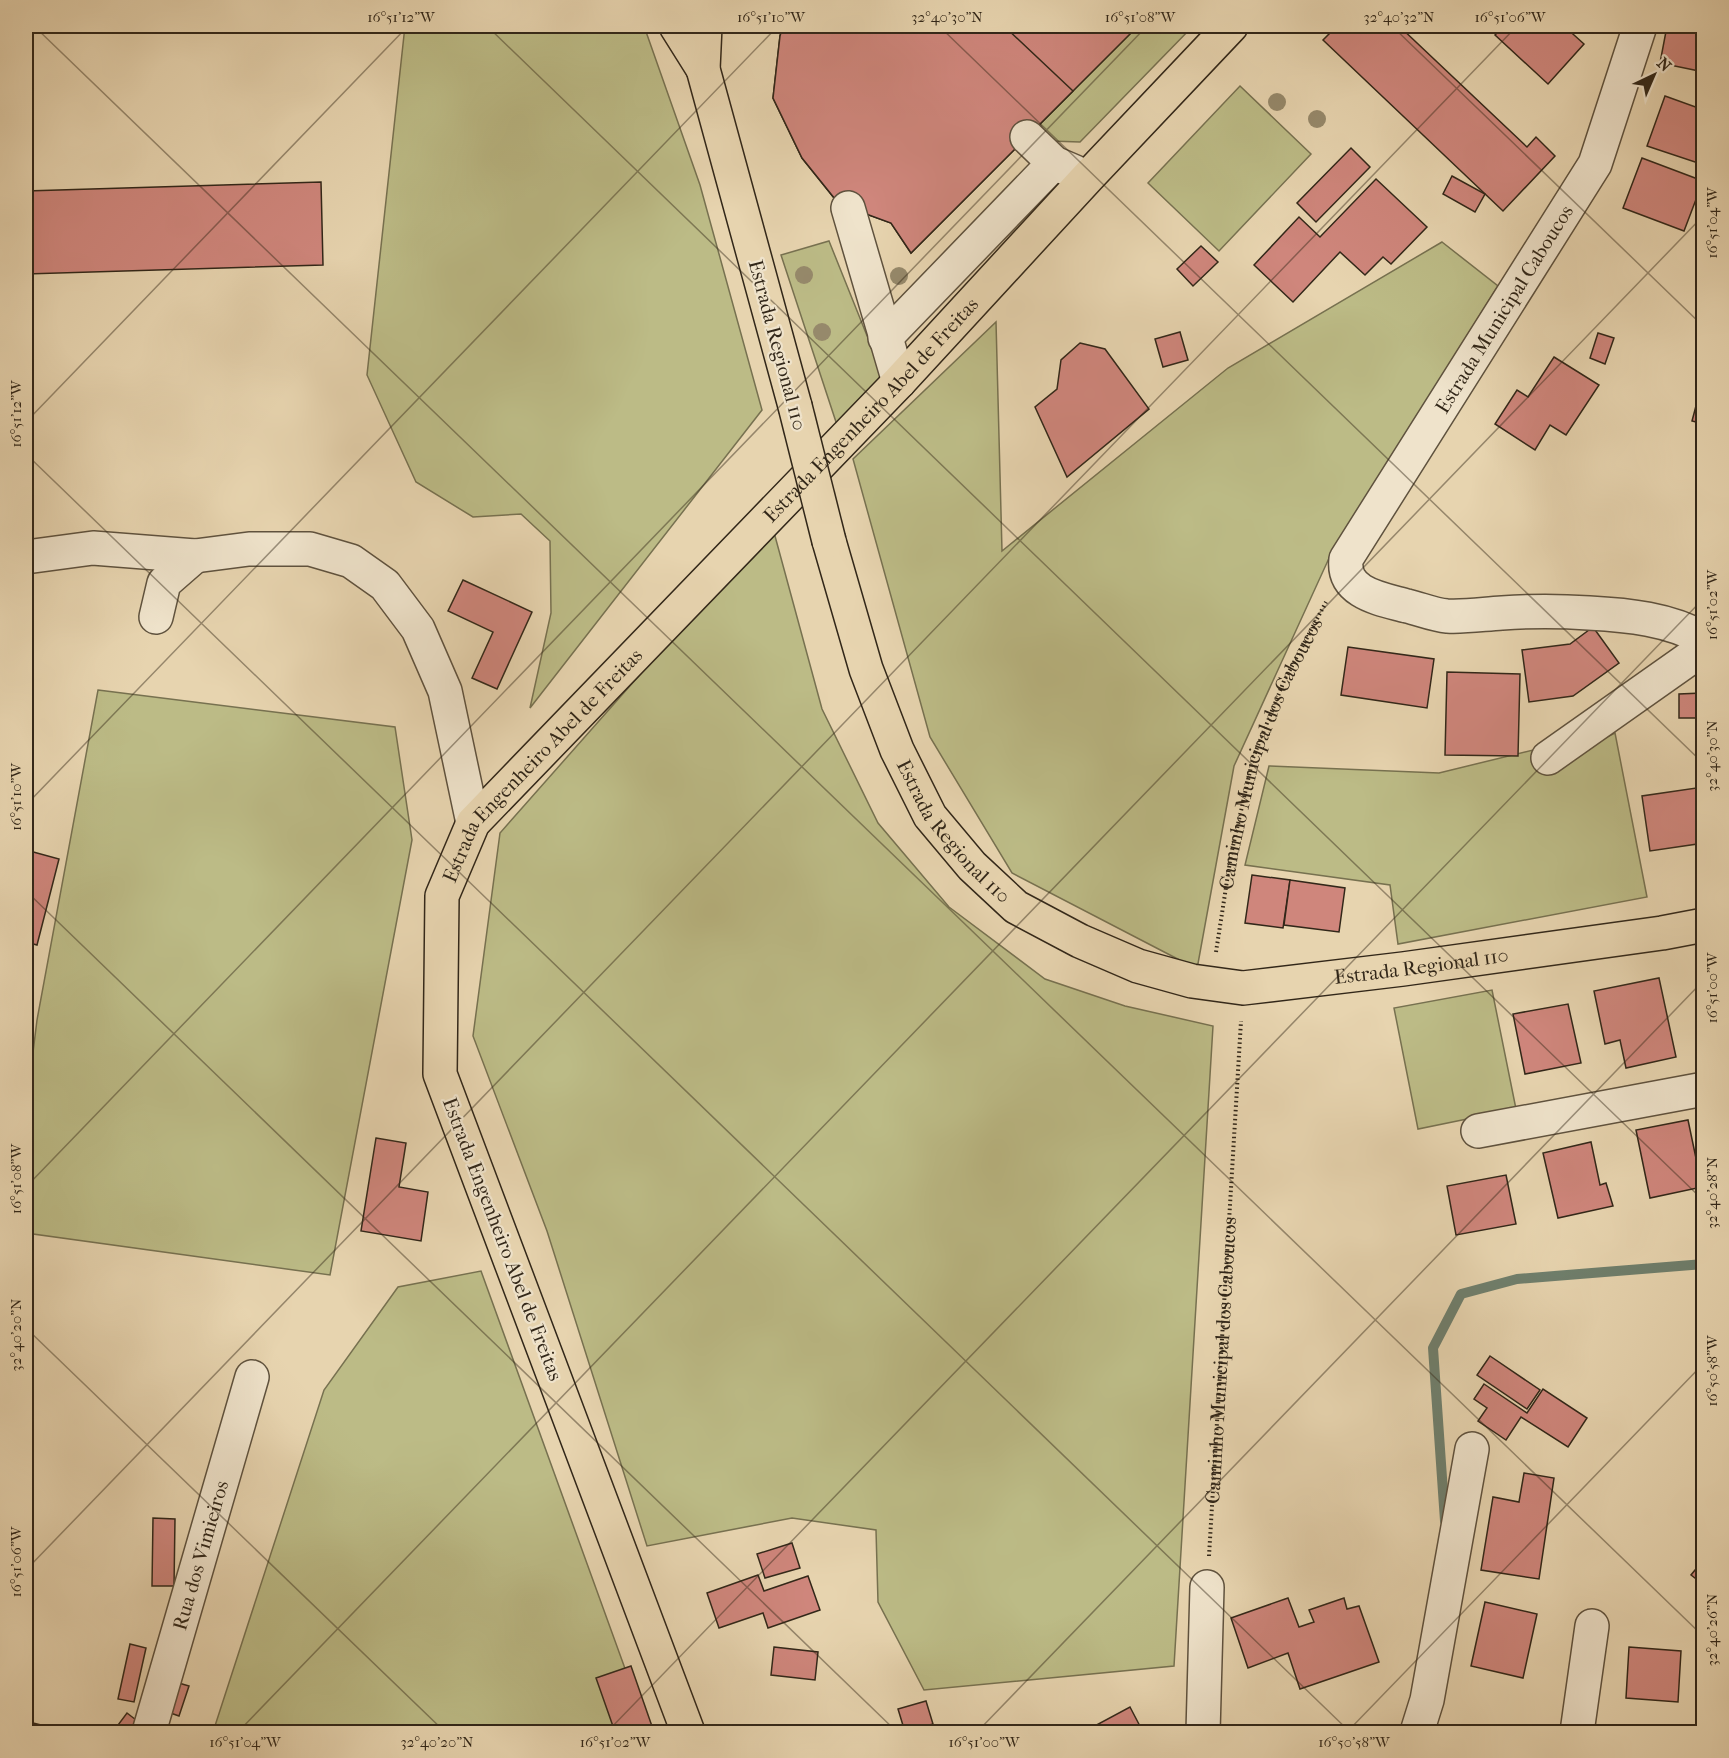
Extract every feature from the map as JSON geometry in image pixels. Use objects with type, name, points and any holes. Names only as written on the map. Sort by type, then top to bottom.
[{"type":"main road","name":"Estrada Regional 110","points":[[676,26],[704,69]]},
{"type":"main road","name":"Estrada Regional 110","points":[[705,26],[704,69],[829,541],[866,669],[897,750],[930,816],[972,866],[1016,907],[1080,941],[1138,966],[1192,981],[1243,988],[1403,969],[1662,933],[1704,925]]},
{"type":"main road","name":"Estrada Engenheiro Abel de Freitas","points":[[688,1732],[440,1074],[442,896],[472,823],[899,382],[1231,26]]},
{"type":"street","name":"Estrada Municipal Caboucos","points":[[1350,580],[1347,574],[1346,559],[1595,164],[1640,26]]},
{"type":"street","points":[[1027,137],[1054,163],[1088,177]]},
{"type":"street","points":[[885,338],[1054,163]]},
{"type":"street","points":[[849,208],[899,382]]},
{"type":"street","points":[[26,557],[93,548],[195,556],[249,549],[310,549],[351,561],[385,585],[418,629],[445,691],[472,823]]},
{"type":"street","points":[[156,617],[164,583],[195,556]]},
{"type":"street","points":[[1350,580],[1358,589],[1370,596],[1443,615],[1589,613],[1662,622],[1704,639]]},
{"type":"street","points":[[1548,758],[1704,648]]},
{"type":"street","points":[[1478,1131],[1704,1089]]},
{"type":"street","name":"Rua dos Vimieiros","points":[[149,1732],[252,1377]]},
{"type":"street","points":[[1417,1732],[1427,1700],[1472,1449]]},
{"type":"street","points":[[1203,1732],[1207,1587]]},
{"type":"street","points":[[1577,1732],[1592,1626]]},
{"type":"path","name":"Caminho Municipal dos Caboucos","points":[[1217,942],[1231,855],[1253,758],[1284,681],[1330,593],[1350,580]]},
{"type":"path","name":"Caminho Municipal dos Caboucos","points":[[1207,1587],[1243,988]]},
{"type":"shaded area","points":[[405,26],[644,26],[700,185],[762,410],[530,708],[551,613],[550,541],[521,514],[473,517],[416,482],[367,375]]},
{"type":"shaded area","points":[[1138,26],[1193,26],[1080,142],[1050,141],[1040,124]]},
{"type":"shaded area","points":[[1240,86],[1311,154],[1219,251],[1148,183]]},
{"type":"shaded area","points":[[829,241],[884,378],[837,425],[781,255]]},
{"type":"shaded area","points":[[1442,242],[1498,286],[1330,556],[1234,766],[1197,969],[1012,873],[930,737],[853,459],[996,322],[1002,551],[1228,368]]},
{"type":"shaded area","points":[[772,525],[822,709],[878,823],[949,907],[1045,979],[1125,1006],[1213,1026],[1174,1666],[924,1690],[878,1602],[876,1530],[792,1518],[647,1546],[547,1231],[473,1036],[500,833]]},
{"type":"shaded area","points":[[98,690],[395,727],[412,840],[330,1275],[26,1233],[26,1109],[37,1020]]},
{"type":"shaded area","points":[[1615,733],[1647,897],[1398,944],[1390,885],[1245,865],[1269,766],[1439,773],[1533,750],[1544,768]]},
{"type":"shaded area","points":[[1492,990],[1516,1109],[1418,1129],[1394,1008]]},
{"type":"shaded area","points":[[481,1271],[648,1732],[213,1732],[324,1390],[398,1287]]},
{"type":"building","points":[[783,26],[1138,26],[911,253],[891,223],[839,204],[802,158],[773,98]]},
{"type":"building","points":[[783,26],[1004,26],[1073,91],[911,253],[891,223],[839,204],[802,158],[773,98]]},
{"type":"building","points":[[1337,26],[1399,26],[1527,147],[1536,137],[1555,156],[1503,211],[1323,40]]},
{"type":"building","points":[[1504,26],[1564,26],[1584,44],[1548,84],[1495,35]]},
{"type":"building","points":[[1667,26],[1704,26],[1704,72],[1660,63]]},
{"type":"building","points":[[1665,96],[1704,110],[1704,165],[1647,146]]},
{"type":"building","points":[[1351,148],[1370,167],[1316,222],[1297,203]]},
{"type":"building","points":[[1642,158],[1703,181],[1684,231],[1623,208]]},
{"type":"building","points":[[1452,176],[1485,194],[1475,212],[1443,194]]},
{"type":"building","points":[[1376,179],[1427,227],[1391,264],[1383,257],[1365,275],[1340,252],[1293,302],[1254,265],[1299,217],[1320,237]]},
{"type":"building","points":[[321,182],[323,265],[26,274],[26,191]]},
{"type":"building","points":[[1201,246],[1218,262],[1193,286],[1177,269]]},
{"type":"building","points":[[1180,332],[1188,360],[1163,367],[1155,339]]},
{"type":"building","points":[[1598,333],[1614,338],[1605,364],[1590,358]]},
{"type":"building","points":[[1080,343],[1105,349],[1149,409],[1067,477],[1035,407],[1057,389],[1061,360]]},
{"type":"building","points":[[1554,357],[1599,385],[1566,435],[1550,425],[1535,450],[1495,424],[1517,390],[1528,397]]},
{"type":"building","points":[[1701,387],[1704,388],[1704,424],[1692,421]]},
{"type":"building","points":[[463,580],[532,612],[497,689],[472,678],[493,632],[448,611]]},
{"type":"building","points":[[1593,627],[1619,663],[1573,696],[1529,702],[1522,650],[1570,644]]},
{"type":"building","points":[[1348,647],[1434,659],[1427,708],[1341,695]]},
{"type":"building","points":[[1447,672],[1520,674],[1518,756],[1445,755]]},
{"type":"building","points":[[1701,678],[1704,678],[1704,718],[1679,718],[1679,694],[1702,693]]},
{"type":"building","points":[[1703,787],[1704,843],[1650,851],[1642,796]]},
{"type":"building","points":[[26,850],[59,859],[37,945],[26,942]]},
{"type":"building","points":[[1252,875],[1290,880],[1283,928],[1245,923]]},
{"type":"building","points":[[1290,880],[1345,888],[1339,932],[1284,925]]},
{"type":"building","points":[[1659,978],[1676,1057],[1626,1068],[1620,1040],[1605,1044],[1594,991]]},
{"type":"building","points":[[1568,1004],[1581,1063],[1525,1074],[1513,1014]]},
{"type":"building","points":[[1688,1120],[1702,1187],[1650,1198],[1636,1130]]},
{"type":"building","points":[[376,1138],[406,1143],[399,1187],[428,1192],[421,1241],[361,1231]]},
{"type":"building","points":[[1591,1142],[1600,1185],[1606,1183],[1613,1206],[1558,1218],[1543,1153]]},
{"type":"building","points":[[1506,1175],[1516,1224],[1456,1235],[1447,1186]]},
{"type":"building","points":[[1490,1356],[1540,1390],[1527,1409],[1477,1375]]},
{"type":"building","points":[[1484,1384],[1527,1413],[1543,1389],[1587,1418],[1568,1447],[1521,1417],[1506,1440],[1478,1421],[1487,1408],[1474,1399]]},
{"type":"building","points":[[1524,1473],[1554,1478],[1539,1579],[1481,1570],[1493,1497],[1519,1502]]},
{"type":"building","points":[[153,1518],[175,1519],[174,1586],[152,1586]]},
{"type":"building","points":[[792,1543],[800,1568],[765,1578],[757,1554]]},
{"type":"building","points":[[1704,1559],[1704,1585],[1691,1575]]},
{"type":"building","points":[[758,1575],[764,1591],[808,1576],[820,1610],[768,1628],[763,1613],[719,1628],[707,1593]]},
{"type":"building","points":[[1288,1598],[1299,1627],[1314,1622],[1309,1610],[1344,1598],[1347,1609],[1359,1606],[1379,1662],[1300,1689],[1288,1653],[1248,1668],[1231,1618]]},
{"type":"building","points":[[1485,1602],[1537,1614],[1523,1678],[1471,1666]]},
{"type":"building","points":[[130,1644],[146,1648],[134,1702],[118,1699]]},
{"type":"building","points":[[774,1647],[818,1652],[815,1680],[771,1675]]},
{"type":"building","points":[[1629,1647],[1681,1651],[1678,1702],[1626,1698]]},
{"type":"building","points":[[631,1666],[654,1732],[615,1732],[596,1678]]},
{"type":"building","points":[[172,1681],[189,1686],[179,1716],[162,1710]]},
{"type":"building","points":[[926,1701],[933,1724],[905,1732],[898,1709]]},
{"type":"building","points":[[1130,1707],[1143,1732],[1091,1732],[1089,1729]]},
{"type":"building","points":[[127,1713],[149,1730],[147,1732],[119,1732],[115,1729]]},
{"type":"building","points":[[29,1722],[65,1731],[67,1732],[26,1732]]},
{"type":"building","points":[[1164,1725],[1167,1732],[1150,1732]]},
{"type":"waterway","points":[[1445,1521],[1433,1348],[1461,1294],[1517,1279],[1704,1264]]}]
